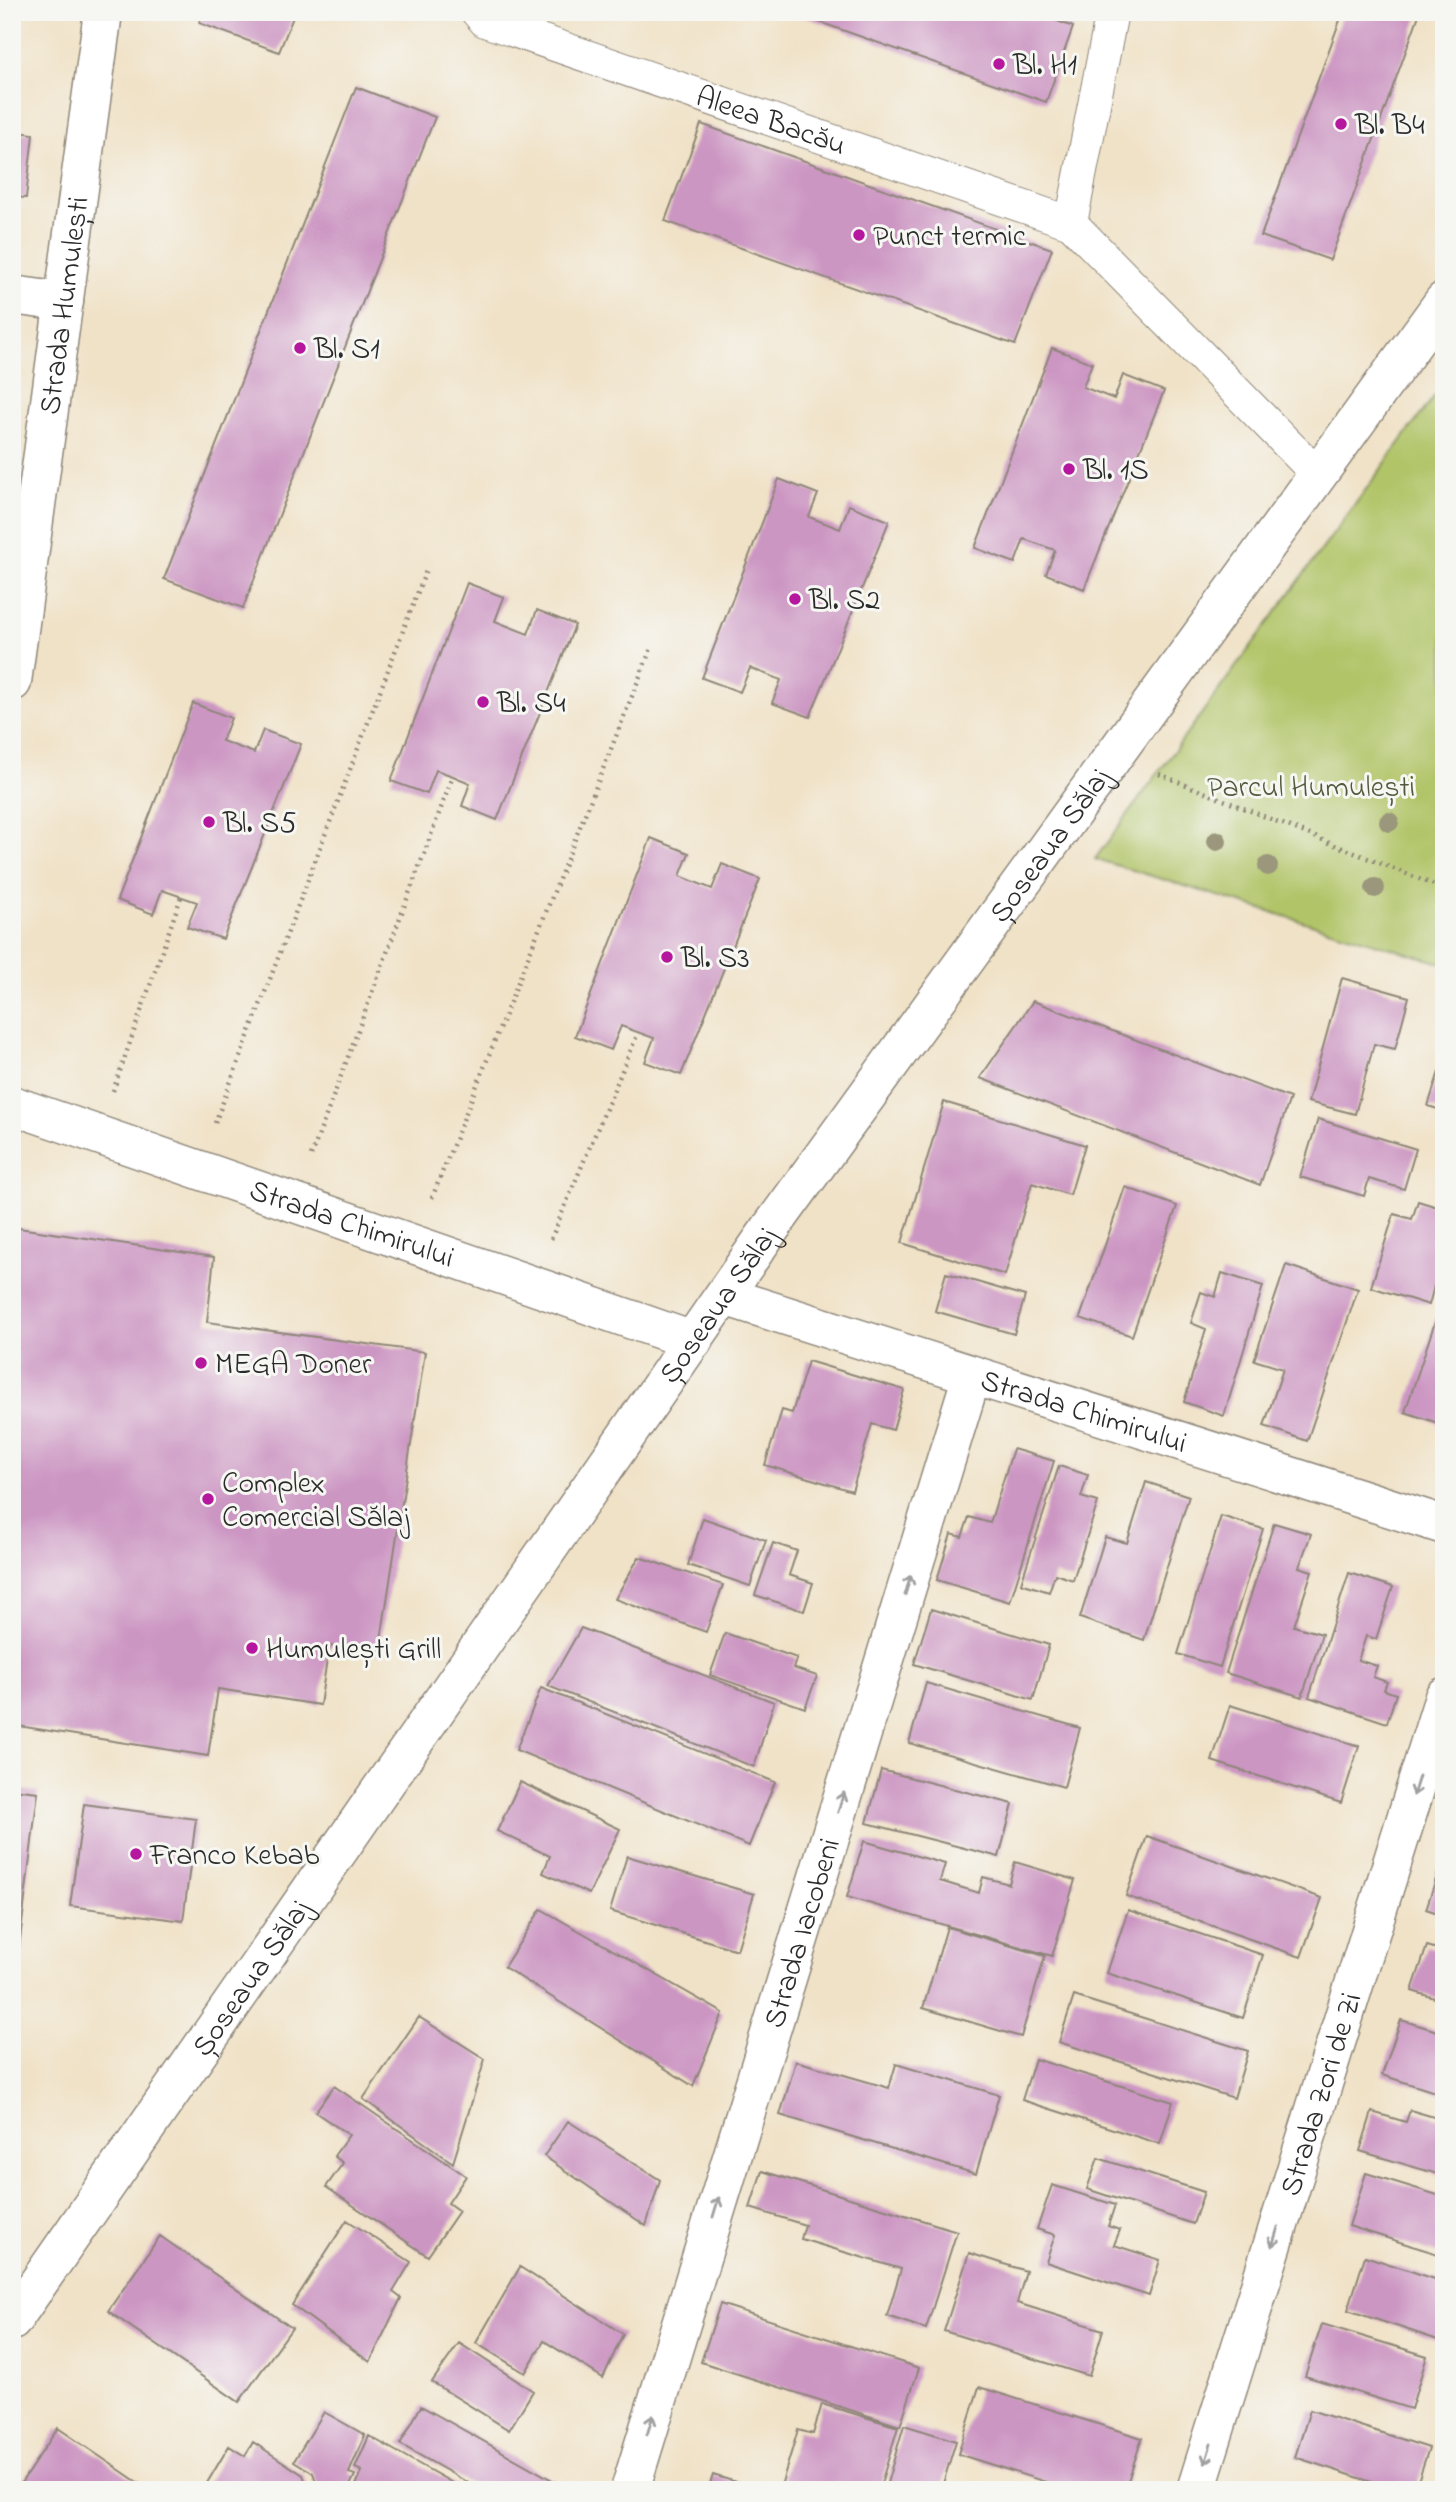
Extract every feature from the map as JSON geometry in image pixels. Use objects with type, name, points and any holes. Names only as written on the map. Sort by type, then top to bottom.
[{"type":"street","name":"Strada Humulești","points":[[12,682],[103,12]]},
{"type":"street","points":[[12,295],[64,302]]},
{"type":"street","name":"Șoseaua Sălaj","points":[[17,2311],[724,1296],[1112,755],[1444,302]]},
{"type":"street","name":"Strada Chimirului","points":[[12,1105],[693,1341]]},
{"type":"street","name":"Strada Chimirului","points":[[724,1296],[1444,1525]]},
{"type":"street","name":"Strada Iacobeni","points":[[630,2490],[972,1375]]},
{"type":"street","name":"Strada Zori de Zi","points":[[1196,2490],[1444,1697]]},
{"type":"lane","name":"Aleea Bacău","points":[[477,12],[485,21],[1071,223],[1317,474]]},
{"type":"lane","points":[[1071,223],[1112,12]]},
{"type":"path","points":[[197,1169],[428,568]]},
{"type":"path","points":[[414,1245],[652,646]]},
{"type":"path","points":[[1112,755],[1444,889]]},
{"type":"path","points":[[294,1203],[453,776]]},
{"type":"path","points":[[98,1134],[181,897]]},
{"type":"path","points":[[531,1285],[638,1032]]},
{"type":"green space","name":"Parcul Humulești","points":[[1444,383],[1444,964],[1095,859]]},
{"type":"building","points":[[203,12],[295,12],[279,52],[199,23]]},
{"type":"building","name":"Bl. H1","points":[[1034,12],[1073,27],[1046,102],[794,13]]},
{"type":"building","name":"Bl. B4","points":[[1343,12],[1420,12],[1330,260],[1261,236]]},
{"type":"building","name":"Bl. S1","points":[[356,87],[435,117],[243,608],[164,579]]},
{"type":"building","name":"Punct termic","points":[[701,124],[1052,249],[1015,345],[665,221]]},
{"type":"building","points":[[12,131],[33,134],[26,198],[12,197]]},
{"type":"building","name":"Bl. 1S","points":[[1052,348],[1092,363],[1083,387],[1114,399],[1123,375],[1164,391],[1084,589],[1046,574],[1055,550],[1024,539],[1015,563],[975,548]]},
{"type":"building","name":"Bl. S2","points":[[779,479],[818,494],[809,517],[840,529],[849,505],[889,521],[810,717],[772,703],[781,680],[750,668],[740,692],[702,678]]},
{"type":"building","name":"Bl. S4","points":[[467,583],[504,597],[495,621],[528,634],[537,610],[575,625],[497,820],[462,806],[470,783],[453,776],[436,770],[427,794],[391,781]]},
{"type":"building","name":"Bl. S5","points":[[193,703],[231,718],[222,741],[254,753],[263,730],[301,744],[223,939],[187,927],[197,902],[162,890],[153,914],[117,900]]},
{"type":"building","name":"Bl. S3","points":[[651,838],[689,853],[680,876],[712,889],[722,864],[760,879],[681,1075],[645,1062],[654,1038],[621,1026],[611,1050],[575,1036]]},
{"type":"building","points":[[1342,978],[1409,997],[1395,1049],[1374,1044],[1355,1114],[1308,1102]]},
{"type":"building","points":[[1033,1001],[1290,1098],[1260,1185],[980,1078]]},
{"type":"building","points":[[1439,1072],[1444,1073],[1444,1111],[1428,1106]]},
{"type":"building","points":[[944,1102],[1085,1145],[1070,1195],[1032,1183],[1005,1275],[902,1243]]},
{"type":"building","points":[[1318,1119],[1416,1149],[1404,1189],[1369,1179],[1364,1196],[1300,1177]]},
{"type":"building","points":[[1125,1187],[1177,1206],[1132,1336],[1080,1318]]},
{"type":"building","points":[[1418,1201],[1444,1209],[1444,1289],[1434,1286],[1429,1305],[1371,1287],[1394,1214],[1412,1219]]},
{"type":"building","name":"Complex Comercial Sălaj","points":[[12,1227],[214,1257],[207,1322],[425,1352],[379,1653],[329,1646],[320,1705],[218,1689],[208,1756],[12,1725]]},
{"type":"building","points":[[1286,1265],[1358,1289],[1307,1441],[1264,1426],[1283,1369],[1254,1360]]},
{"type":"building","points":[[946,1273],[1025,1296],[1014,1334],[935,1311]]},
{"type":"building","points":[[1222,1273],[1263,1286],[1224,1416],[1184,1402],[1206,1329],[1191,1323],[1201,1292],[1215,1297]]},
{"type":"building","points":[[1444,1295],[1444,1425],[1405,1412]]},
{"type":"building","points":[[808,1361],[904,1390],[893,1430],[872,1424],[852,1491],[765,1465],[782,1410],[792,1413]]},
{"type":"building","points":[[1013,1449],[1054,1461],[1010,1602],[937,1580],[951,1534],[962,1537],[969,1517],[990,1523]]},
{"type":"building","points":[[1059,1466],[1088,1475],[1081,1497],[1098,1502],[1073,1580],[1055,1574],[1049,1592],[1021,1583]]},
{"type":"building","points":[[1146,1482],[1189,1496],[1144,1640],[1080,1618],[1105,1537],[1127,1543]]},
{"type":"building","points":[[1221,1516],[1263,1529],[1220,1667],[1178,1654]]},
{"type":"building","points":[[703,1518],[766,1540],[750,1586],[688,1565]]},
{"type":"building","points":[[1274,1523],[1311,1534],[1299,1567],[1312,1571],[1294,1626],[1322,1634],[1302,1697],[1226,1673]]},
{"type":"building","points":[[773,1543],[797,1551],[789,1575],[813,1583],[804,1611],[755,1595]]},
{"type":"building","points":[[639,1557],[723,1585],[706,1632],[615,1599]]},
{"type":"building","points":[[1349,1573],[1393,1587],[1376,1639],[1366,1636],[1358,1660],[1377,1666],[1373,1677],[1387,1682],[1384,1690],[1396,1694],[1387,1723],[1309,1697]]},
{"type":"building","points":[[931,1609],[1049,1645],[1033,1700],[914,1664]]},
{"type":"building","points":[[581,1628],[774,1702],[754,1767],[548,1686]]},
{"type":"building","points":[[725,1633],[797,1658],[793,1668],[817,1676],[805,1708],[710,1675]]},
{"type":"building","points":[[926,1683],[1080,1728],[1064,1787],[909,1743]]},
{"type":"building","points":[[541,1688],[775,1782],[749,1846],[516,1750]]},
{"type":"building","points":[[1230,1705],[1359,1746],[1341,1803],[1212,1761]]},
{"type":"building","points":[[881,1770],[1013,1804],[999,1857],[867,1823]]},
{"type":"building","points":[[520,1782],[620,1829],[589,1894],[543,1873],[550,1856],[497,1831]]},
{"type":"building","points":[[12,1789],[38,1792],[14,1989],[12,1989]]},
{"type":"building","points":[[84,1804],[196,1819],[183,1921],[70,1906]]},
{"type":"building","points":[[1147,1836],[1322,1898],[1301,1957],[1126,1896]]},
{"type":"building","points":[[864,1841],[945,1864],[940,1881],[979,1893],[983,1877],[1009,1884],[1015,1862],[1075,1880],[1052,1956],[847,1897]]},
{"type":"building","points":[[627,1856],[754,1894],[737,1950],[610,1911]]},
{"type":"building","points":[[1441,1864],[1444,1865],[1444,1915],[1426,1909]]},
{"type":"building","points":[[541,1909],[723,2013],[693,2086],[504,1967]]},
{"type":"building","points":[[1128,1910],[1263,1955],[1243,2018],[1107,1973]]},
{"type":"building","points":[[947,1927],[1045,1956],[1021,2037],[923,2008]]},
{"type":"building","points":[[1427,1946],[1444,1951],[1444,2001],[1412,1991]]},
{"type":"building","points":[[1074,1996],[1248,2051],[1234,2098],[1059,2042]]},
{"type":"building","points":[[419,2017],[485,2059],[453,2163],[363,2099]]},
{"type":"building","points":[[1401,2020],[1444,2033],[1444,2095],[1382,2075]]},
{"type":"building","points":[[1035,2059],[1173,2102],[1160,2144],[1022,2100]]},
{"type":"building","points":[[796,2061],[889,2088],[896,2064],[999,2095],[976,2174],[780,2115]]},
{"type":"building","points":[[334,2086],[466,2176],[448,2203],[459,2211],[428,2256],[326,2187],[343,2163],[334,2156],[349,2135],[315,2112]]},
{"type":"building","points":[[1410,2110],[1444,2120],[1444,2176],[1360,2151],[1372,2112],[1406,2122]]},
{"type":"building","points":[[568,2121],[660,2180],[646,2226],[544,2156]]},
{"type":"building","points":[[1098,2158],[1204,2192],[1193,2224],[1087,2189]]},
{"type":"building","points":[[762,2171],[957,2231],[926,2329],[887,2316],[901,2269],[801,2239],[805,2225],[750,2208]]},
{"type":"building","points":[[1366,2173],[1444,2197],[1444,2256],[1349,2226]]},
{"type":"building","points":[[1052,2185],[1115,2205],[1108,2226],[1120,2230],[1114,2245],[1160,2260],[1149,2296],[1046,2262],[1055,2235],[1037,2229]]},
{"type":"building","points":[[347,2220],[411,2262],[393,2292],[401,2298],[370,2362],[292,2305]]},
{"type":"building","points":[[160,2236],[292,2328],[239,2402],[108,2311]]},
{"type":"building","points":[[969,2253],[1026,2271],[1017,2303],[1103,2330],[1089,2376],[944,2331]]},
{"type":"building","points":[[1365,2256],[1444,2282],[1444,2342],[1348,2310]]},
{"type":"building","points":[[520,2267],[623,2334],[603,2378],[544,2341],[525,2373],[476,2343]]},
{"type":"building","points":[[720,2304],[919,2368],[900,2426],[701,2362]]},
{"type":"building","points":[[1322,2324],[1427,2356],[1411,2409],[1305,2376]]},
{"type":"building","points":[[459,2343],[533,2391],[509,2430],[432,2382]]},
{"type":"building","points":[[979,2387],[1142,2438],[1125,2490],[1071,2490],[958,2454]]},
{"type":"building","points":[[822,2404],[898,2427],[879,2490],[780,2489],[798,2430],[813,2434]]},
{"type":"building","points":[[421,2406],[570,2490],[481,2490],[400,2444]]},
{"type":"building","points":[[1310,2410],[1429,2448],[1415,2490],[1396,2490],[1295,2457]]},
{"type":"building","points":[[324,2412],[365,2435],[349,2473],[355,2475],[348,2490],[319,2490],[313,2473],[294,2461]]},
{"type":"building","points":[[904,2425],[956,2441],[941,2490],[885,2490]]},
{"type":"building","points":[[58,2428],[149,2490],[30,2490],[21,2483]]},
{"type":"building","points":[[369,2436],[465,2490],[354,2490],[362,2471],[355,2468]]},
{"type":"building","points":[[253,2442],[303,2475],[309,2490],[218,2490],[207,2483],[229,2446],[245,2456]]},
{"type":"building","points":[[713,2475],[759,2489],[759,2490],[708,2490]]},
{"type":"building","points":[[1237,2483],[1257,2489],[1257,2490],[1235,2490]]},
{"type":"place","name":"Bl. H1","points":[[999,64]]},
{"type":"place","name":"Bl. B4","points":[[1341,124]]},
{"type":"place","name":"Punct termic","points":[[859,235]]},
{"type":"place","name":"Bl. S1","points":[[300,348]]},
{"type":"place","name":"Bl. 1S","points":[[1069,469]]},
{"type":"place","name":"Bl. S2","points":[[795,599]]},
{"type":"place","name":"Bl. S4","points":[[483,702]]},
{"type":"place","name":"Bl. S5","points":[[209,822]]},
{"type":"place","name":"Bl. S3","points":[[667,957]]},
{"type":"place","name":"MEGA Doner","points":[[201,1363]]},
{"type":"place","name":"Complex Comercial Sălaj","points":[[208,1499]]},
{"type":"place","name":"Humulești Grill","points":[[252,1648]]},
{"type":"place","name":"Franco Kebab","points":[[136,1854]]}]
